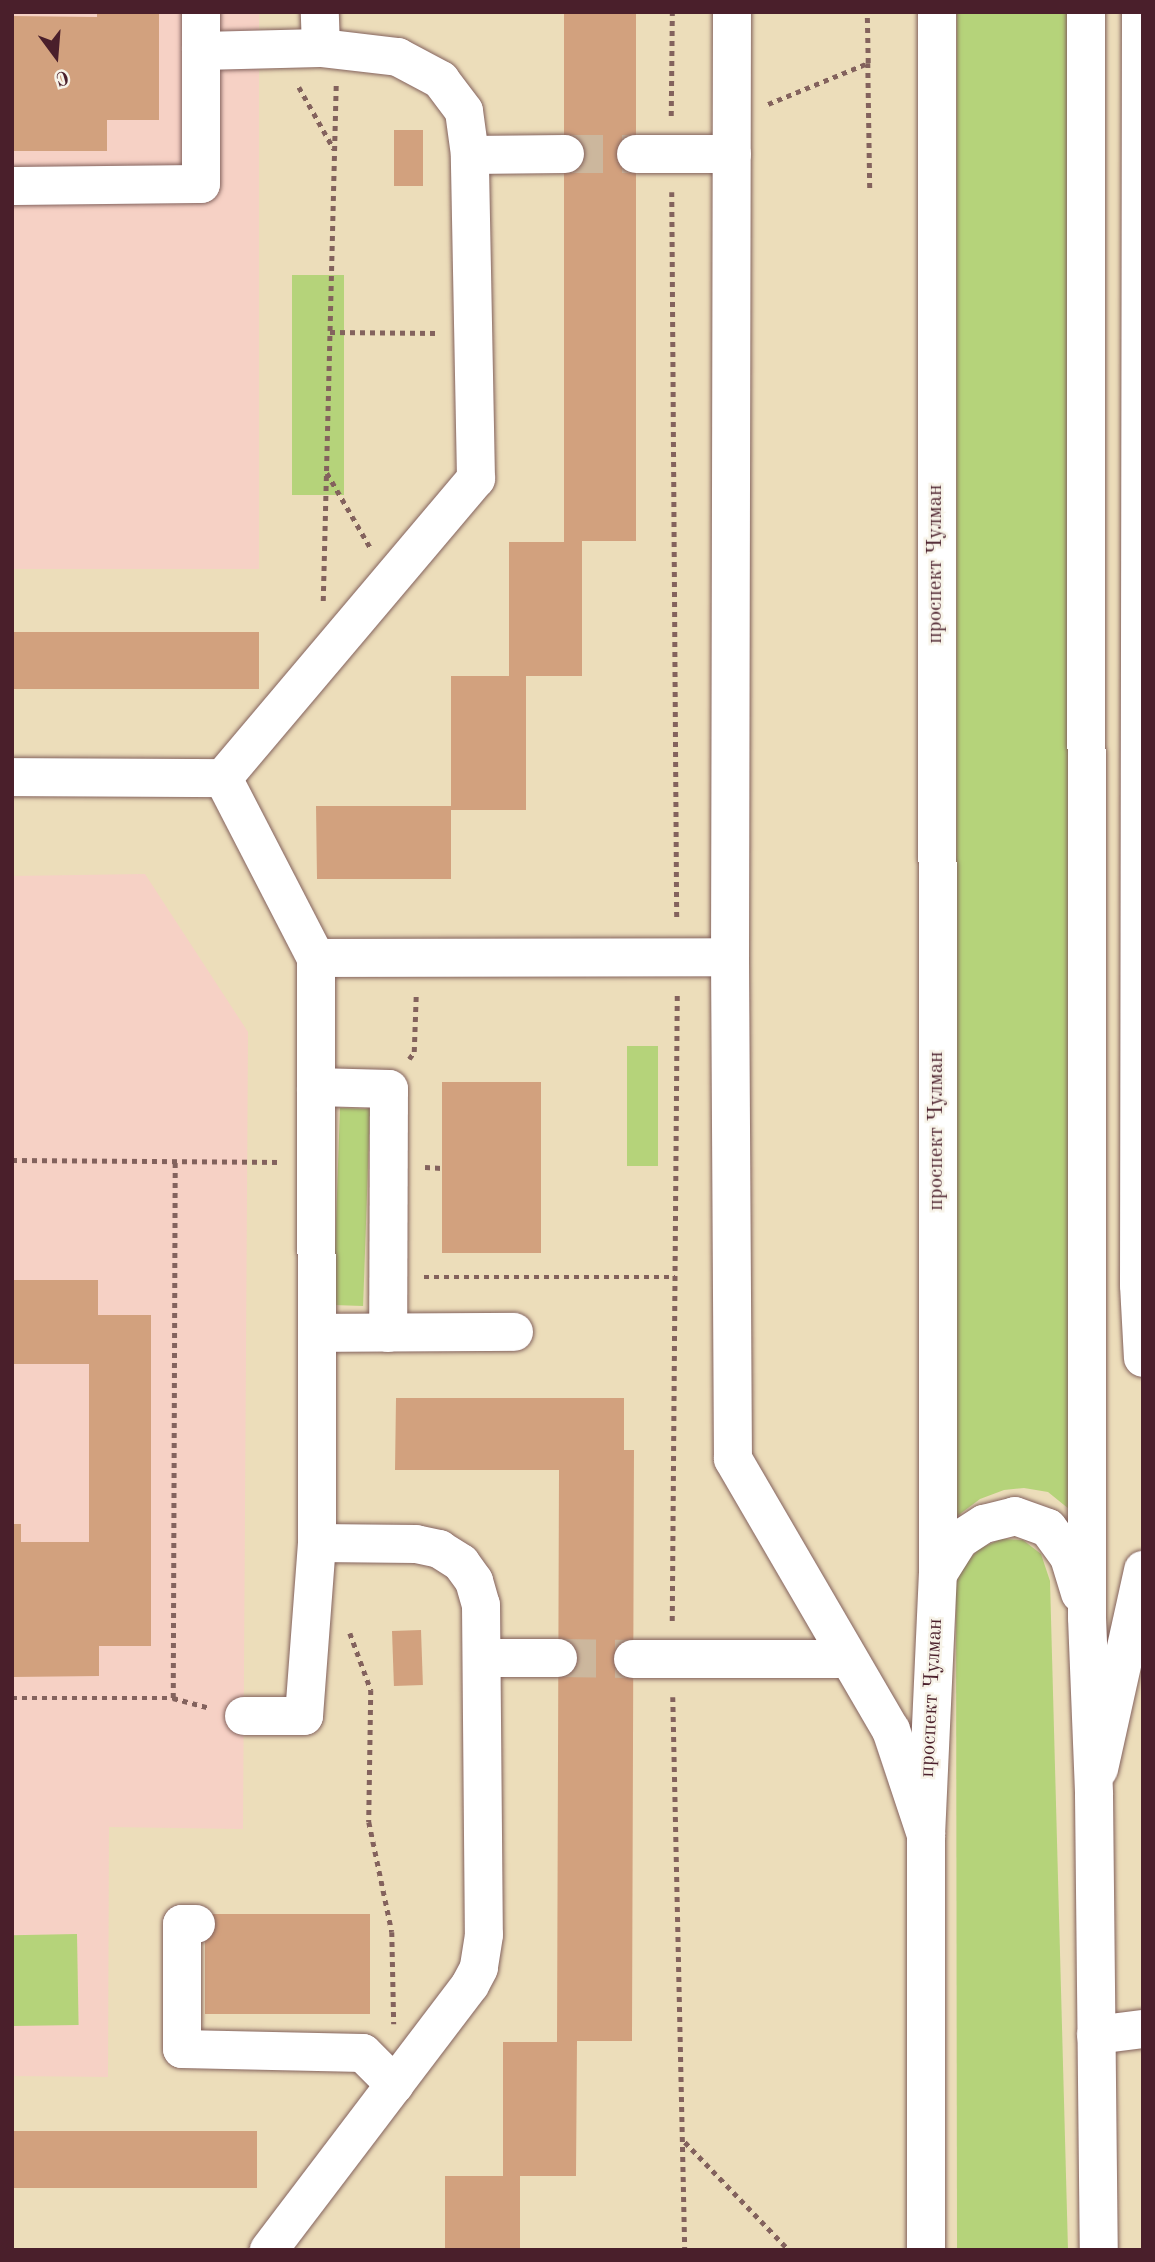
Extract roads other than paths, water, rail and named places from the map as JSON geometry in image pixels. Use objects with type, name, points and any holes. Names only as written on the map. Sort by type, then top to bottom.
[{"type":"main road","points":[[12,186],[201,184],[201,12]]},
{"type":"main road","points":[[732,12],[730,957],[733,1459],[891,1730],[926,1836]]},
{"type":"main road","name":"проспект Чулман","points":[[926,2250],[926,1836],[938,1574],[937,12]]},
{"type":"main road","points":[[1086,12],[1087,1618],[1094,1795],[1099,2250]]},
{"type":"main road","points":[[1141,12],[1143,1358]]},
{"type":"main road","points":[[201,51],[279,49],[326,37],[398,57],[441,80],[464,111],[470,155],[476,479],[223,778]]},
{"type":"main road","points":[[654,154],[732,136]]},
{"type":"main road","points":[[470,155],[565,154]]},
{"type":"main road","points":[[12,777],[223,778]]},
{"type":"main road","points":[[223,778],[316,958],[317,1543],[304,1716],[244,1716]]},
{"type":"main road","points":[[316,958],[677,955],[730,957]]},
{"type":"main road","points":[[316,1087],[389,1089],[388,1333]]},
{"type":"main road","points":[[317,1333],[514,1332]]},
{"type":"main road","points":[[938,1574],[959,1540],[984,1524],[1015,1516],[1048,1528],[1069,1557],[1087,1618]]},
{"type":"main road","points":[[269,2250],[470,1985],[484,1951],[481,1605],[474,1581],[461,1563],[439,1549],[416,1544],[317,1543]]},
{"type":"main road","points":[[1094,1795],[1143,1570]]},
{"type":"main road","points":[[482,1658],[558,1658]]},
{"type":"main road","points":[[634,1659],[848,1659]]},
{"type":"main road","points":[[196,1924],[182,1924],[182,2049],[363,2053],[394,2085]]},
{"type":"main road","points":[[1096,2035],[1143,2029]]},
{"type":"tunnel","points":[[565,154],[636,154]]},
{"type":"tunnel","points":[[558,1658],[633,1659]]}]
